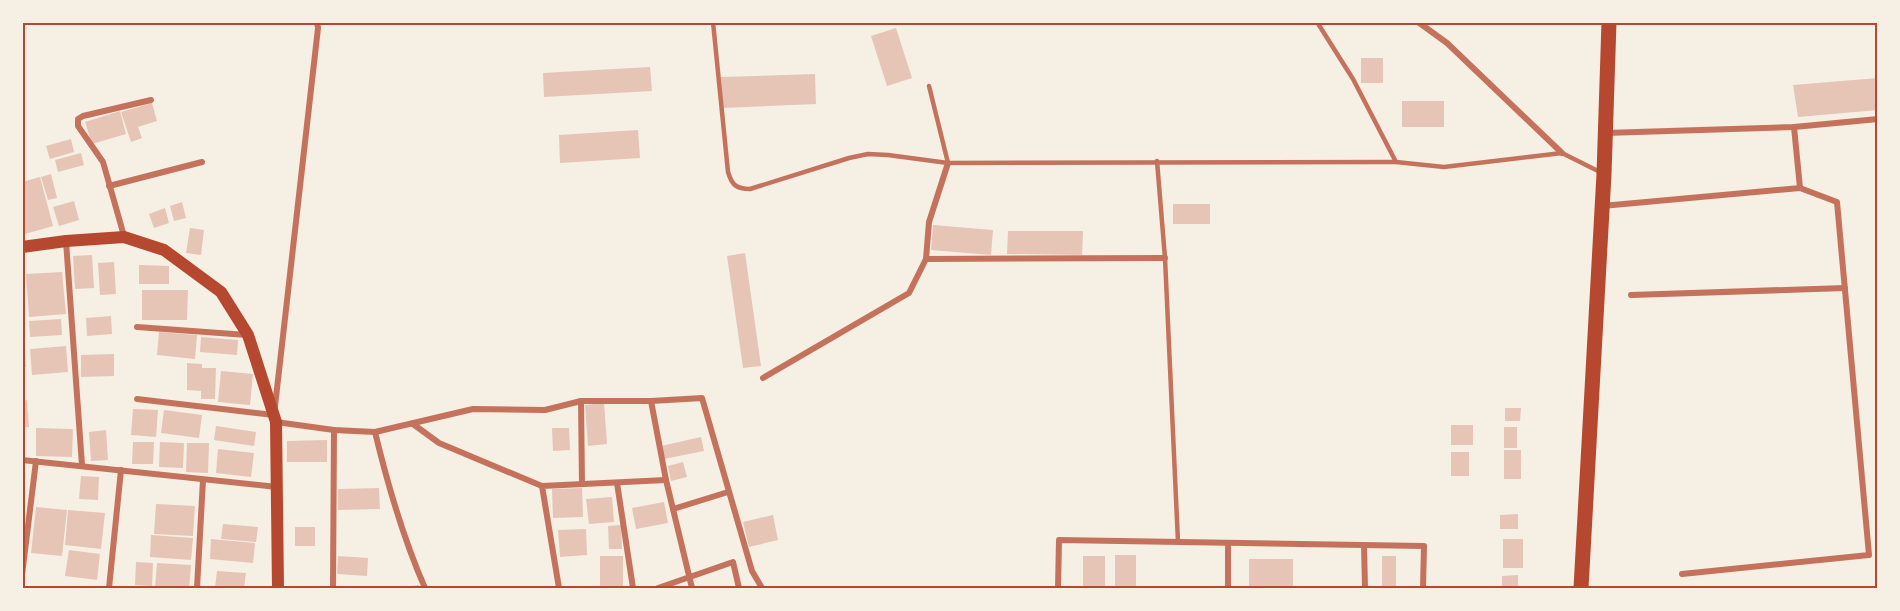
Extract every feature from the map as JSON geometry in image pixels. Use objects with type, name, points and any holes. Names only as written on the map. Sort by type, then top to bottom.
[{"type":"main road","points":[[1581,588],[1610,22]]},
{"type":"main road","points":[[22,248],[66,241],[124,237],[164,250],[221,292],[248,334],[275,418],[278,588]]},
{"type":"street","points":[[275,418],[317,22]]},
{"type":"street","points":[[1418,22],[1447,43],[1562,153]]},
{"type":"street","points":[[124,237],[103,162],[78,126],[78,120],[83,116],[151,100]]},
{"type":"street","points":[[1605,133],[1794,127],[1878,119]]},
{"type":"street","points":[[1794,127],[1800,188]]},
{"type":"street","points":[[109,186],[202,162]]},
{"type":"street","points":[[763,378],[909,293],[926,259],[929,222],[948,163]]},
{"type":"street","points":[[1602,206],[1800,188],[1838,202],[1869,555],[1682,574]]},
{"type":"street","points":[[66,241],[82,465]]},
{"type":"street","points":[[926,259],[1165,258]]},
{"type":"street","points":[[1631,295],[1845,288]]},
{"type":"street","points":[[137,327],[248,334]]},
{"type":"street","points":[[137,399],[275,418],[334,430],[375,432],[474,409],[545,410],[581,401],[651,402],[702,398],[752,571],[762,588]]},
{"type":"street","points":[[581,401],[582,484]]},
{"type":"street","points":[[651,402],[666,480],[692,588]]},
{"type":"street","points":[[413,424],[440,443],[542,486],[666,480]]},
{"type":"street","points":[[333,588],[334,430]]},
{"type":"street","points":[[375,432],[391,497],[425,588]]},
{"type":"street","points":[[22,460],[278,488]]},
{"type":"street","points":[[22,575],[36,461]]},
{"type":"street","points":[[110,588],[121,470]]},
{"type":"street","points":[[197,588],[203,480]]},
{"type":"street","points":[[617,483],[633,588]]},
{"type":"street","points":[[542,486],[559,588]]},
{"type":"street","points":[[673,508],[728,492]]},
{"type":"street","points":[[1058,588],[1059,540],[1424,546],[1423,588]]},
{"type":"street","points":[[1228,543],[1228,588]]},
{"type":"street","points":[[1364,545],[1365,588]]},
{"type":"street","points":[[658,588],[733,562],[739,588]]},
{"type":"lane","points":[[713,22],[728,172],[731,183],[739,189],[750,189],[868,154],[948,163],[1396,162],[1444,167],[1562,153],[1604,174]]},
{"type":"lane","points":[[1317,22],[1353,79],[1396,162]]},
{"type":"lane","points":[[929,86],[948,163]]},
{"type":"lane","points":[[1157,161],[1165,258],[1178,543]]},
{"type":"building","points":[[896,28],[912,78],[887,86],[871,36]]},
{"type":"building","points":[[1361,58],[1383,58],[1383,83],[1361,83]]},
{"type":"building","points":[[650,67],[652,91],[544,97],[543,73]]},
{"type":"building","points":[[815,74],[816,104],[722,108],[721,77]]},
{"type":"building","points":[[1878,78],[1878,110],[1798,117],[1793,85]]},
{"type":"building","points":[[1402,101],[1444,101],[1444,127],[1402,127]]},
{"type":"building","points":[[152,103],[157,121],[138,127],[142,138],[131,142],[121,112]]},
{"type":"building","points":[[120,111],[126,134],[92,144],[85,122]]},
{"type":"building","points":[[638,130],[640,158],[560,163],[559,135]]},
{"type":"building","points":[[71,139],[74,152],[50,159],[46,146]]},
{"type":"building","points":[[81,153],[84,165],[58,172],[55,160]]},
{"type":"building","points":[[51,174],[57,198],[48,200],[41,177]]},
{"type":"building","points":[[40,177],[53,226],[25,234],[22,223],[22,182]]},
{"type":"building","points":[[74,201],[79,220],[59,226],[53,207]]},
{"type":"building","points":[[182,202],[186,218],[174,221],[170,206]]},
{"type":"building","points":[[1173,204],[1210,204],[1210,224],[1173,224]]},
{"type":"building","points":[[165,208],[169,223],[154,228],[149,214]]},
{"type":"building","points":[[933,225],[993,230],[991,255],[931,250]]},
{"type":"building","points":[[190,228],[204,230],[201,255],[186,253]]},
{"type":"building","points":[[1008,231],[1083,231],[1082,255],[1007,254]]},
{"type":"building","points":[[745,253],[761,366],[743,368],[727,256]]},
{"type":"building","points":[[92,255],[94,288],[75,289],[73,256]]},
{"type":"building","points":[[114,262],[116,294],[100,295],[98,263]]},
{"type":"building","points":[[139,265],[169,266],[169,284],[139,284]]},
{"type":"building","points":[[62,272],[66,314],[29,317],[26,274]]},
{"type":"building","points":[[142,290],[188,290],[187,320],[142,320]]},
{"type":"building","points":[[111,316],[112,334],[87,336],[86,318]]},
{"type":"building","points":[[61,319],[62,335],[30,337],[29,321]]},
{"type":"building","points":[[159,332],[197,335],[195,359],[157,355]]},
{"type":"building","points":[[201,337],[238,340],[237,355],[200,352]]},
{"type":"building","points":[[22,346],[24,346],[26,367],[22,367]]},
{"type":"building","points":[[66,346],[68,372],[32,375],[30,349]]},
{"type":"building","points":[[114,354],[114,376],[81,377],[81,355]]},
{"type":"building","points":[[187,363],[202,364],[202,368],[216,368],[215,399],[201,399],[201,391],[187,390]]},
{"type":"building","points":[[221,371],[253,374],[250,405],[218,402]]},
{"type":"building","points":[[27,400],[29,427],[22,427],[22,401]]},
{"type":"building","points":[[604,403],[607,444],[588,446],[585,405]]},
{"type":"building","points":[[1505,408],[1521,408],[1520,421],[1505,421]]},
{"type":"building","points":[[133,409],[158,410],[156,437],[131,435]]},
{"type":"building","points":[[164,410],[202,415],[199,438],[161,433]]},
{"type":"building","points":[[1451,425],[1473,425],[1473,445],[1451,445]]},
{"type":"building","points":[[216,426],[256,432],[254,446],[214,440]]},
{"type":"building","points":[[1504,427],[1517,427],[1517,448],[1504,448]]},
{"type":"building","points":[[36,428],[73,429],[72,457],[36,456]]},
{"type":"building","points":[[552,428],[569,428],[570,450],[553,451]]},
{"type":"building","points":[[106,430],[108,460],[91,461],[89,432]]},
{"type":"building","points":[[701,437],[704,451],[664,459],[661,446]]},
{"type":"building","points":[[327,440],[327,462],[287,462],[287,441]]},
{"type":"building","points":[[133,442],[154,442],[153,464],[132,464]]},
{"type":"building","points":[[160,442],[184,443],[183,468],[159,467]]},
{"type":"building","points":[[187,443],[209,443],[208,473],[186,472]]},
{"type":"building","points":[[218,449],[254,453],[251,477],[216,473]]},
{"type":"building","points":[[1504,450],[1521,450],[1521,479],[1504,479]]},
{"type":"building","points":[[1451,452],[1469,452],[1469,476],[1451,476]]},
{"type":"building","points":[[683,462],[687,477],[671,481],[668,466]]},
{"type":"building","points":[[81,476],[99,477],[98,500],[79,499]]},
{"type":"building","points":[[379,488],[380,509],[338,510],[338,489]]},
{"type":"building","points":[[582,488],[583,517],[553,518],[552,489]]},
{"type":"building","points":[[612,497],[614,522],[589,524],[586,499]]},
{"type":"building","points":[[664,502],[668,523],[636,529],[632,508]]},
{"type":"building","points":[[156,504],[195,506],[193,536],[154,534]]},
{"type":"building","points":[[36,507],[67,510],[62,556],[31,553]]},
{"type":"building","points":[[68,510],[105,513],[101,549],[65,545]]},
{"type":"building","points":[[1518,514],[1518,529],[1500,529],[1500,515]]},
{"type":"building","points":[[773,515],[778,540],[749,547],[743,522]]},
{"type":"building","points":[[223,524],[258,527],[256,542],[221,539]]},
{"type":"building","points":[[621,525],[622,549],[609,549],[608,526]]},
{"type":"building","points":[[295,527],[315,527],[315,546],[295,546]]},
{"type":"building","points":[[586,529],[587,555],[560,557],[558,530]]},
{"type":"building","points":[[151,535],[193,538],[191,560],[150,557]]},
{"type":"building","points":[[211,539],[255,543],[253,563],[210,559]]},
{"type":"building","points":[[1503,539],[1523,539],[1523,568],[1503,568]]},
{"type":"building","points":[[69,550],[100,554],[97,580],[65,576]]},
{"type":"building","points":[[1115,555],[1136,555],[1136,588],[1115,588]]},
{"type":"building","points":[[338,556],[368,558],[367,576],[337,574]]},
{"type":"building","points":[[600,556],[623,556],[623,587],[600,587]]},
{"type":"building","points":[[1083,556],[1105,556],[1105,588],[1083,588]]},
{"type":"building","points":[[1382,556],[1396,556],[1396,588],[1382,588]]},
{"type":"building","points":[[1249,559],[1293,559],[1293,588],[1249,588]]},
{"type":"building","points":[[136,562],[153,563],[152,586],[135,585]]},
{"type":"building","points":[[157,563],[191,565],[189,588],[155,588]]},
{"type":"building","points":[[217,571],[246,573],[244,588],[215,588]]},
{"type":"building","points":[[1518,575],[1518,588],[1502,588],[1502,576]]},
{"type":"building","points":[[419,585],[419,588],[402,588],[402,587]]}]
